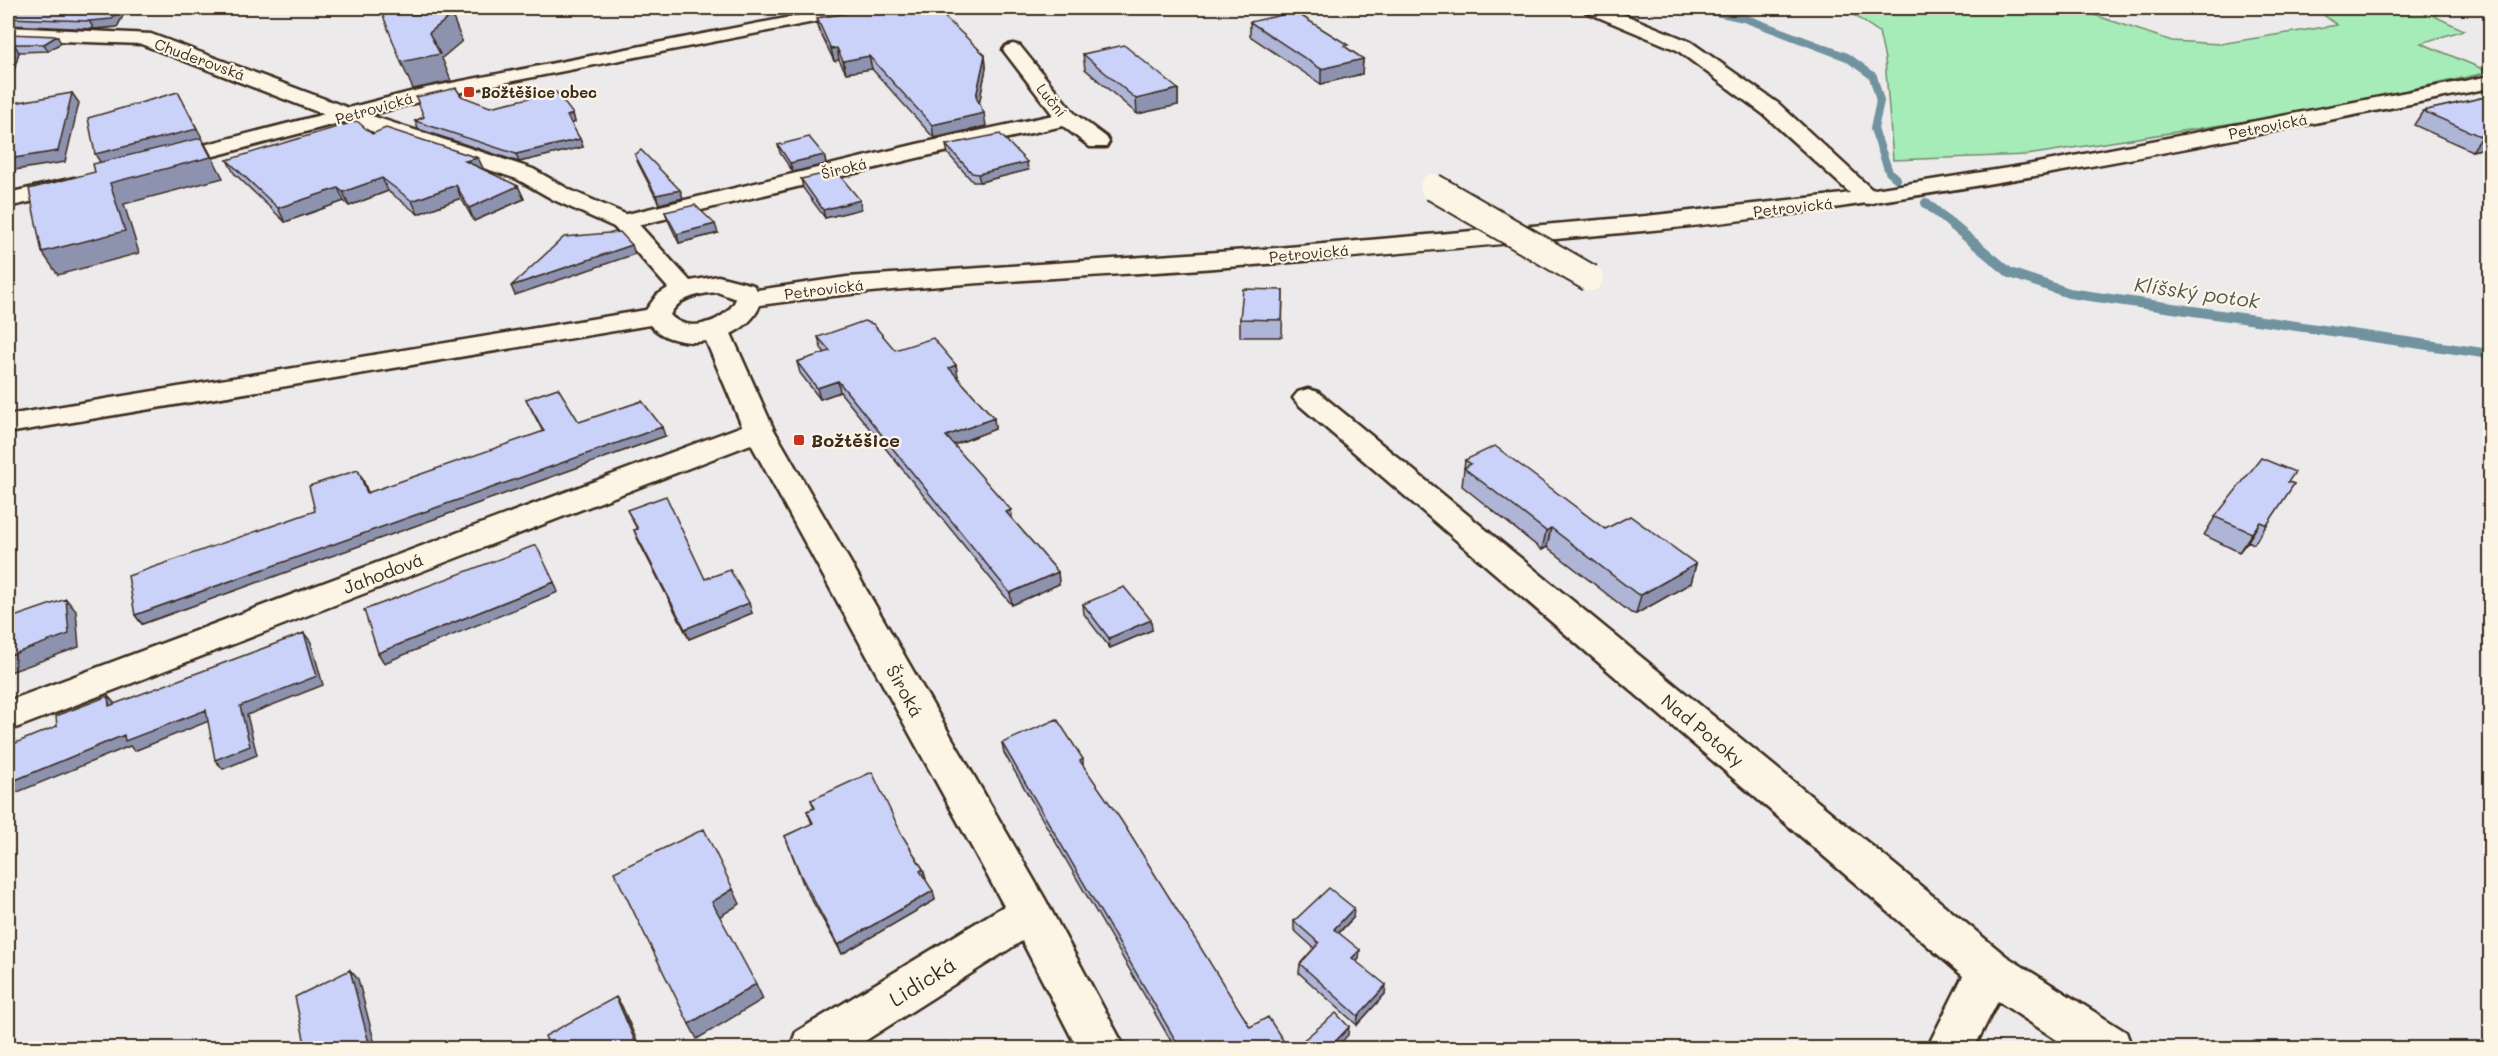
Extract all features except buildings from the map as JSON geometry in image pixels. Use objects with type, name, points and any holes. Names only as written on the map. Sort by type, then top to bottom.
[{"type":"street","name":"Petrovická","points":[[146,167],[349,116],[426,94],[502,77],[813,12],[881,8]]},
{"type":"street","name":"Petrovická","points":[[1593,8],[1684,46],[1771,109],[1868,197]]},
{"type":"street","name":"Chuderovská","points":[[8,33],[144,38],[349,116]]},
{"type":"street","name":"Luční","points":[[1013,50],[1067,119],[1098,142]]},
{"type":"street","name":"Petrovická","points":[[749,299],[847,285],[1277,256],[1646,223],[1868,197],[2061,166],[2490,82]]},
{"type":"street","points":[[349,116],[525,174],[562,195],[623,222],[684,290]]},
{"type":"street","name":"Široká","points":[[623,222],[917,151],[1067,119]]},
{"type":"street","points":[[8,200],[100,178]]},
{"type":"street","points":[[1433,187],[1590,278]]},
{"type":"street","points":[[701,285],[725,285],[744,291],[749,299],[748,307],[742,316],[715,329],[694,333],[675,331],[661,325],[656,316],[660,306],[684,290],[701,285]]},
{"type":"street","points":[[8,424],[656,316]]},
{"type":"street","name":"Široká","points":[[715,329],[759,430],[1030,913],[1102,1048]]},
{"type":"street","name":"Nad Potoky","points":[[1308,398],[1990,971],[2109,1048]]},
{"type":"street","name":"Jahodová","points":[[8,716],[759,430]]},
{"type":"street","name":"Lidická","points":[[813,1048],[1030,913]]},
{"type":"street","points":[[1950,1048],[1990,971]]},
{"type":"green space","points":[[1843,8],[2073,8],[2172,41],[2220,44],[2337,25],[2314,8],[2442,8],[2434,16],[2464,30],[2421,43],[2490,72],[2312,111],[2027,155],[1893,160],[1885,59],[1879,32]]},
{"type":"waterway","name":"Klíšský potok","points":[[1697,8],[1744,18],[1847,57],[1873,76],[1880,101],[1874,129],[1889,172],[1897,179]]},
{"type":"waterway","name":"Klíšský potok","points":[[1926,203],[2010,273],[2069,293],[2490,354]]},
{"type":"place","name":"Božtěšice obec","points":[[469,92]]},
{"type":"place","name":"Božtěšice","points":[[799,440]]}]
